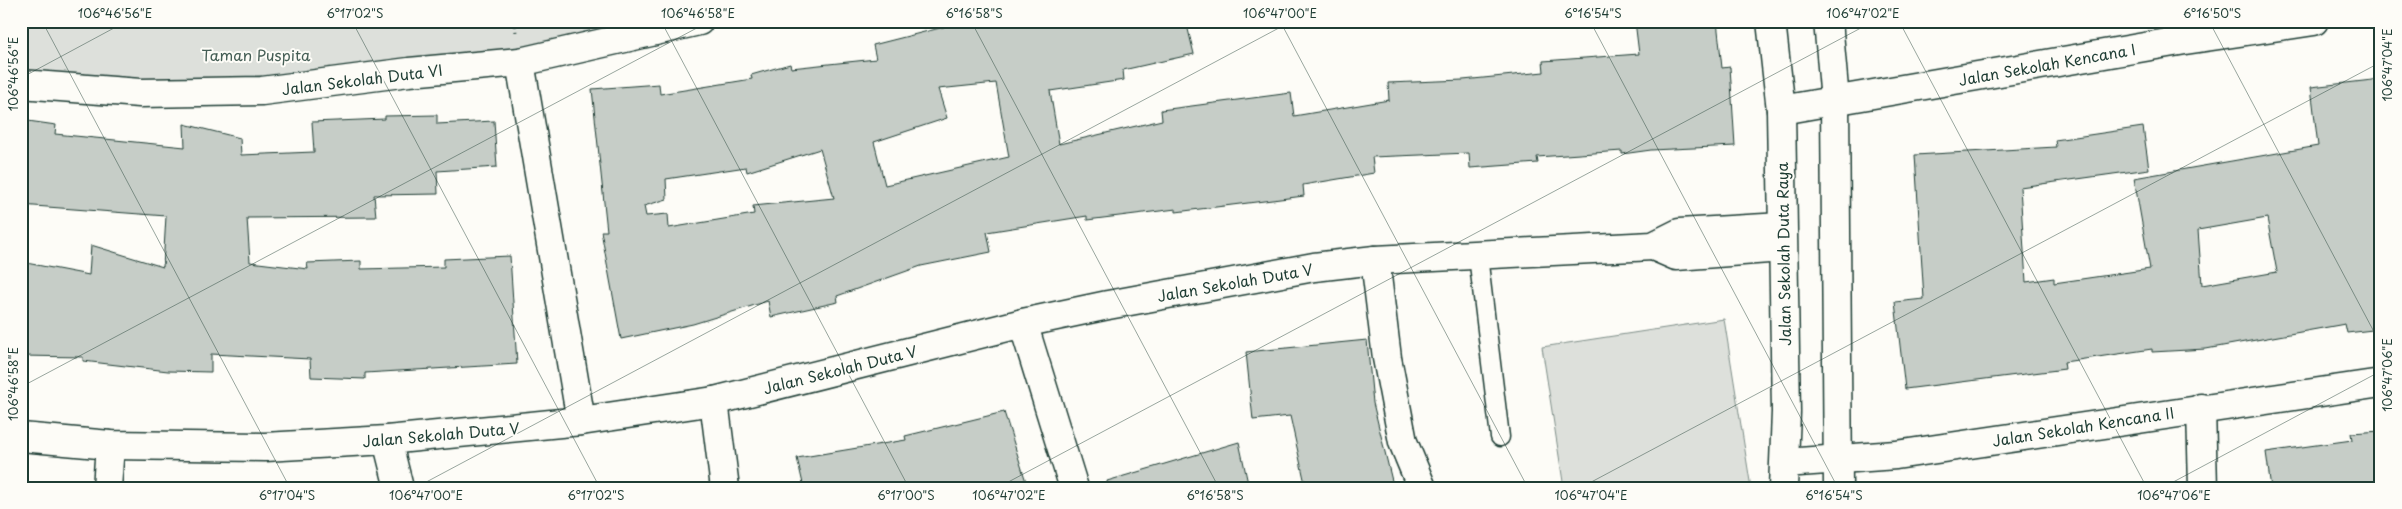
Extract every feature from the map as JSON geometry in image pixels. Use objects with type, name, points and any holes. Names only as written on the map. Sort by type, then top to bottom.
[{"type":"street","name":"Jalan Sekolah Duta VI","points":[[21,84],[140,93],[262,91],[409,72],[520,62],[699,21]]},
{"type":"street","name":"Jalan Sekolah Duta Raya","points":[[1771,21],[1780,110],[1786,412],[1784,475]]},
{"type":"street","points":[[1828,21],[1835,101],[1838,488]]},
{"type":"street","name":"Jalan Sekolah Kencana I","points":[[1780,110],[1835,101],[2183,31],[2314,21]]},
{"type":"street","points":[[520,62],[581,421]]},
{"type":"street","name":"Jalan Sekolah Duta V","points":[[21,438],[110,445],[266,447],[387,440],[581,421],[714,401],[1023,323],[1108,305],[1304,269],[1376,260],[1653,246],[1676,256],[1782,238]]},
{"type":"street","points":[[1376,260],[1387,358],[1403,442],[1422,488]]},
{"type":"street","points":[[1023,323],[1074,488]]},
{"type":"street","name":"Jalan Sekolah Kencana II","points":[[1784,475],[1838,460],[1896,455],[2201,408],[2381,383]]},
{"type":"street","points":[[714,401],[725,488]]},
{"type":"street","points":[[2201,408],[2202,488]]},
{"type":"street","points":[[387,440],[399,488]]},
{"type":"street","points":[[107,488],[110,445]]},
{"type":"lane","points":[[1478,256],[1500,437]]},
{"type":"path","points":[[100,21],[122,28],[162,21]]},
{"type":"green space","name":"Taman Puspita","points":[[21,21],[694,21],[261,88],[21,81]]},
{"type":"green space","points":[[1724,319],[1751,488],[1564,488],[1542,347]]},
{"type":"building","points":[[958,21],[1186,21],[1194,54],[1123,70],[1124,80],[1050,91],[1059,144],[1162,120],[1161,110],[1291,93],[1294,116],[1389,100],[1388,83],[1463,80],[1544,72],[1543,61],[1639,54],[1635,21],[1717,21],[1722,68],[1730,67],[1735,146],[1651,150],[1622,154],[1622,151],[1537,157],[1538,163],[1470,168],[1469,153],[1372,157],[1374,173],[1303,185],[1304,196],[1176,212],[1176,209],[1087,220],[1087,216],[987,232],[991,252],[921,266],[837,296],[838,302],[771,317],[768,301],[693,324],[621,339],[601,231],[607,231],[592,89],[659,84],[660,94],[752,79],[751,75],[790,64],[791,68],[876,59],[873,45],[944,27],[944,23]],"holes":[[[996,83],[1009,157],[885,185],[874,142],[947,118],[938,89]],[[820,149],[834,198],[753,206],[754,214],[669,228],[668,214],[646,216],[644,206],[667,199],[666,179],[746,167],[747,172]]]},
{"type":"building","points":[[2381,79],[2381,329],[2347,333],[2345,324],[2206,349],[2152,352],[2152,349],[2064,362],[2065,369],[1905,389],[1895,302],[1924,299],[1915,155],[2056,147],[2055,140],[2143,127],[2149,169],[2020,187],[2026,282],[2054,278],[2054,283],[2150,269],[2134,178],[2318,146],[2311,87]],"holes":[[[2267,218],[2277,272],[2202,285],[2198,230]]]},
{"type":"building","points":[[437,115],[437,124],[494,121],[497,167],[437,171],[438,194],[374,195],[376,217],[247,218],[250,262],[308,269],[307,263],[361,261],[361,269],[444,267],[444,259],[510,256],[517,364],[365,373],[365,379],[311,377],[310,359],[211,354],[211,372],[168,371],[83,361],[83,357],[21,356],[21,262],[89,275],[91,245],[163,267],[166,216],[21,205],[21,120],[56,125],[55,134],[185,147],[184,124],[240,138],[241,155],[314,152],[312,122],[385,119],[385,116]]},
{"type":"building","points":[[1367,340],[1373,403],[1393,485],[1380,488],[1306,488],[1290,416],[1253,420],[1246,352]]},
{"type":"building","points":[[1004,412],[1028,488],[804,488],[797,458],[906,440],[905,436]]},
{"type":"building","points":[[2381,431],[2381,488],[2271,488],[2266,452],[2352,440],[2351,433]]},
{"type":"building","points":[[1239,442],[1249,488],[1108,488],[1107,481]]}]
